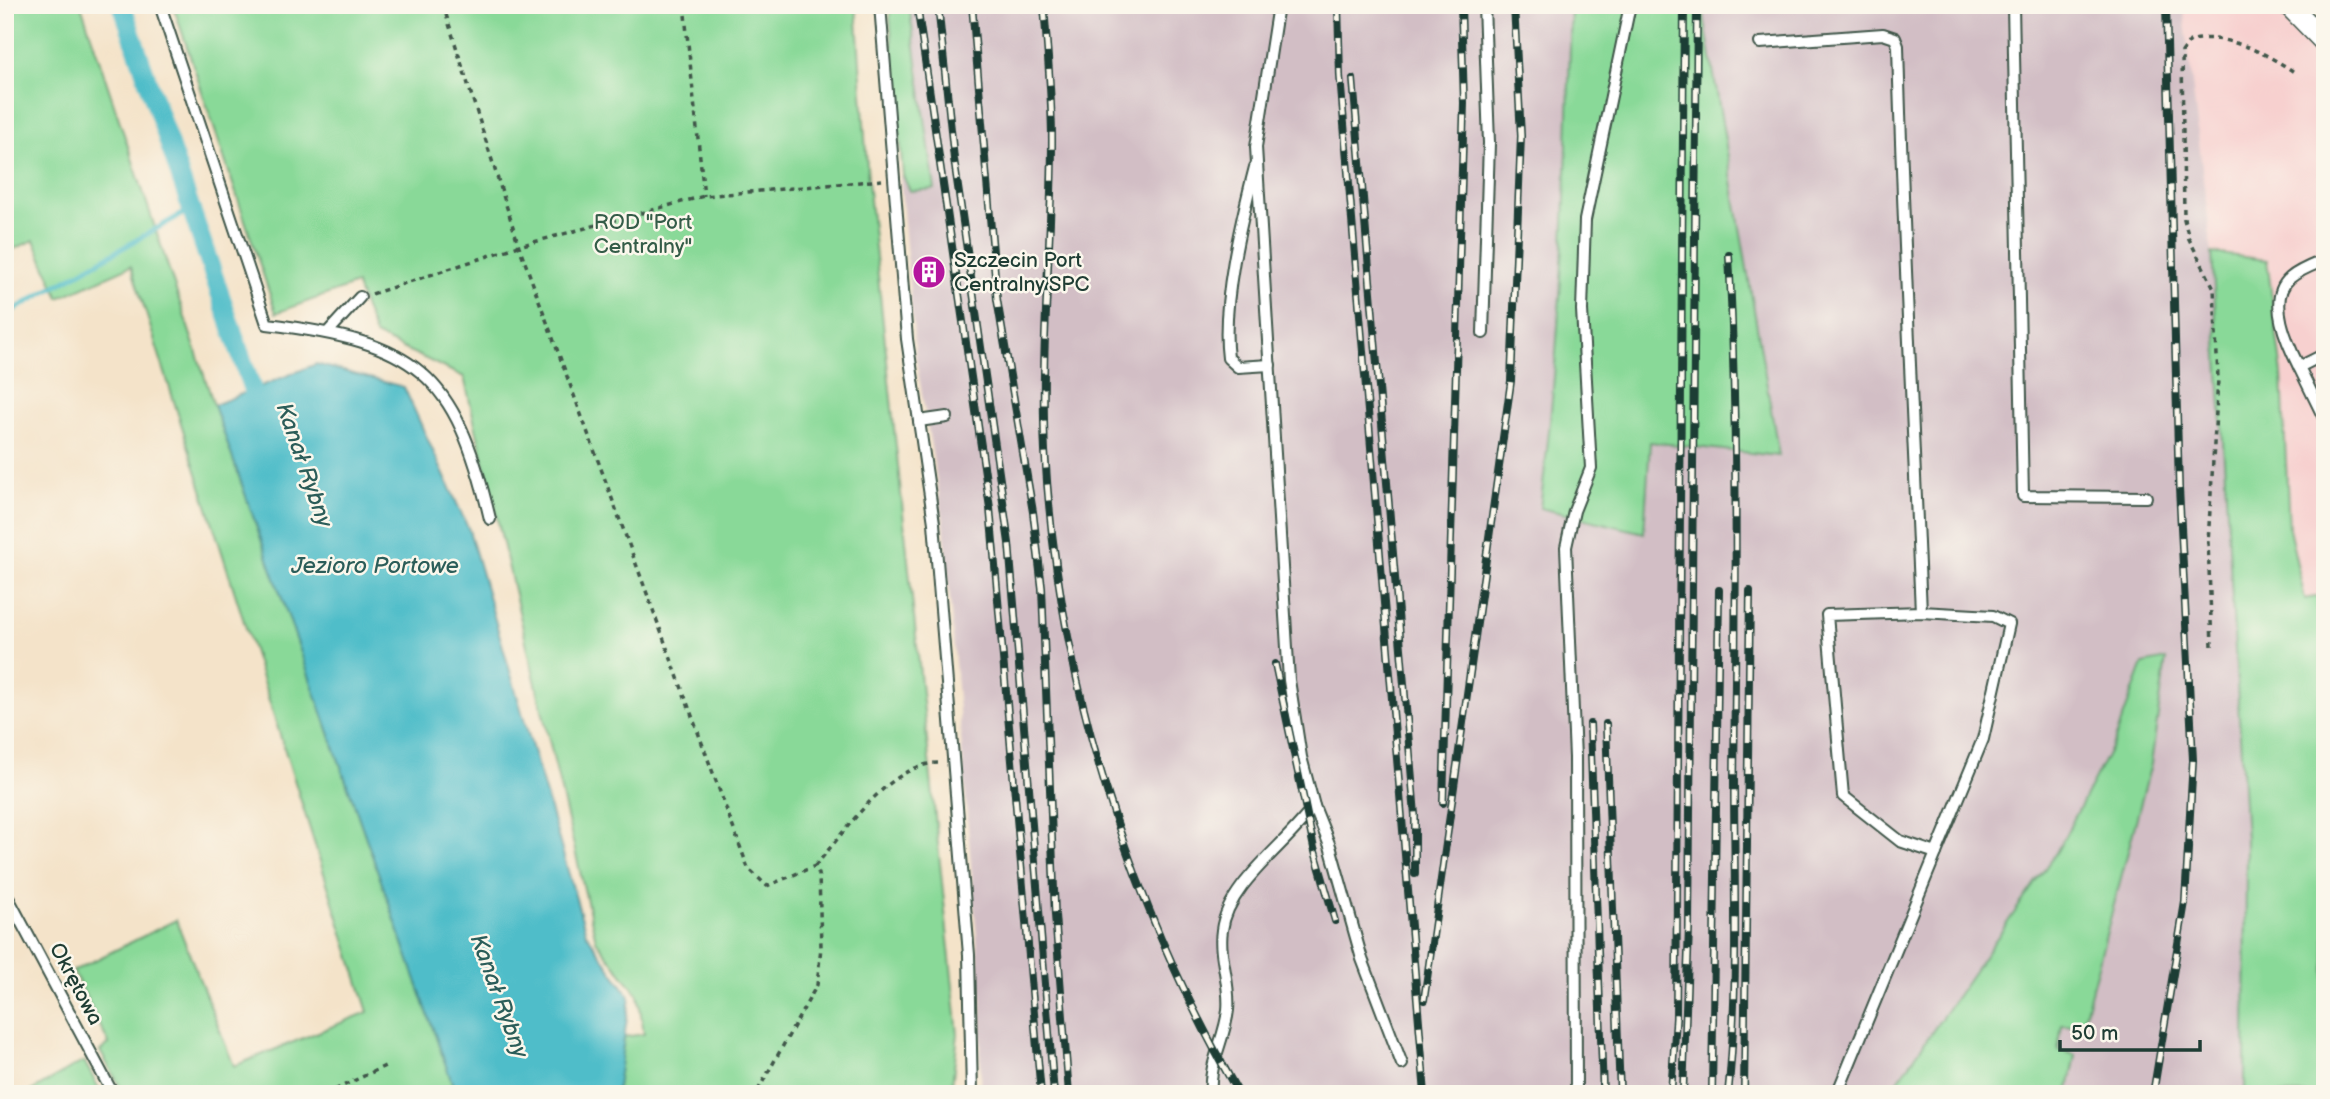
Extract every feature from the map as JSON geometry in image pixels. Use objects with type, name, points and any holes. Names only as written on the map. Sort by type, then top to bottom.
[{"type":"street","points":[[2289,5],[2325,43]]},
{"type":"lane","points":[[160,5],[267,324],[328,332],[362,340],[399,355],[430,379],[465,437],[479,474],[489,519]]},
{"type":"lane","points":[[880,5],[907,339],[934,523],[965,893],[971,1001],[972,1094]]},
{"type":"lane","points":[[1270,365],[1238,367],[1228,358],[1226,339],[1247,196],[1257,158],[1278,5]]},
{"type":"lane","points":[[1483,333],[1489,143],[1484,5]]},
{"type":"lane","points":[[1576,1094],[1575,771],[1566,547],[1574,511],[1591,468],[1582,310],[1585,220],[1630,5]]},
{"type":"lane","points":[[2013,5],[2023,496],[2146,497]]},
{"type":"lane","points":[[1760,43],[1883,34],[1895,38],[1898,46],[1907,327],[1913,391],[1921,612]]},
{"type":"lane","points":[[1257,158],[1289,680],[1301,757],[1362,959],[1402,1064]]},
{"type":"lane","points":[[2325,260],[2291,276],[2281,295],[2281,323],[2325,420]]},
{"type":"lane","points":[[328,332],[360,298]]},
{"type":"lane","points":[[2299,367],[2325,354]]},
{"type":"lane","points":[[919,421],[947,417]]},
{"type":"lane","points":[[1837,1094],[1983,739],[2009,624],[1993,616],[1921,612],[1827,615],[1843,796],[1900,841],[1936,853]]},
{"type":"lane","points":[[1211,1094],[1210,1072],[1228,1009],[1221,945],[1226,914],[1240,890],[1314,806]]},
{"type":"lane","name":"Okrętowa","points":[[5,892],[113,1094]]},
{"type":"path","points":[[443,5],[519,246],[748,868],[767,886],[815,866],[890,781],[930,763]]},
{"type":"path","points":[[684,5],[704,196]]},
{"type":"path","points":[[2212,646],[2208,542],[2218,379],[2214,288],[2189,239],[2184,219],[2181,61],[2190,41],[2207,38],[2257,52],[2294,72]]},
{"type":"path","points":[[360,298],[519,246],[704,196],[868,181]]},
{"type":"path","points":[[756,1094],[817,985],[821,947],[819,874],[815,866]]},
{"type":"path","points":[[326,1094],[385,1066]]},
{"type":"shaded area","points":[[909,5],[2183,5],[2212,253],[2260,1094],[980,1094],[982,1003],[944,522],[916,359],[900,176],[903,176],[910,191],[921,79]]},
{"type":"shaded area","points":[[2183,5],[2280,5],[2325,55],[2325,595],[2305,599],[2289,529],[2282,374],[2268,261],[2212,253]]},
{"type":"green space","points":[[5,5],[81,5],[214,405],[456,1094],[124,1094],[100,1051],[109,1044],[73,971],[176,920],[234,1066],[368,1012],[131,266],[59,298],[34,240],[5,253]]},
{"type":"green space","name":"ROD \"Port Centralny\"","points":[[173,5],[856,5],[868,181],[958,1034],[951,1094],[616,1094],[624,1037],[644,1034],[638,995],[596,940],[464,377],[375,335],[356,284],[276,313]]},
{"type":"green space","points":[[889,5],[909,5],[935,189],[910,191],[903,176]]},
{"type":"green space","points":[[1571,5],[1702,5],[1779,456],[1650,442],[1644,533],[1540,508],[1558,320]]},
{"type":"green space","points":[[2212,253],[2267,260],[2282,374],[2289,529],[2305,599],[2325,595],[2325,1094],[2245,1094],[2246,839]]},
{"type":"green space","points":[[2166,659],[2151,764],[2082,1026],[2062,1025],[2058,1050],[2076,1055],[2068,1094],[1889,1094],[2057,851],[2114,742],[2143,664]]},
{"type":"green space","points":[[84,1061],[102,1094],[26,1094]]},
{"type":"water","name":"Jezioro Portowe","points":[[316,364],[404,387],[469,530],[586,933],[630,997],[616,1094],[456,1094],[214,405]]},
{"type":"waterway","name":"Kanał Rybny","points":[[122,5],[260,412]]},
{"type":"waterway","points":[[5,315],[191,209]]},
{"type":"railway","points":[[917,5],[990,508],[1041,1094]]},
{"type":"railway","points":[[938,5],[954,159],[1009,543],[1054,1094]]},
{"type":"railway","points":[[972,5],[997,299],[1033,512],[1042,588],[1055,915],[1069,1094]]},
{"type":"railway","points":[[1044,5],[1052,140],[1044,374],[1045,451],[1052,535],[1065,618],[1082,701],[1104,783],[1132,864],[1163,943],[1199,1020],[1239,1094]]},
{"type":"railway","points":[[1338,5],[1340,76],[1425,1094]]},
{"type":"railway","points":[[1443,803],[1464,103],[1461,5]]},
{"type":"railway","points":[[1424,1000],[1511,381],[1521,136],[1514,5]]},
{"type":"railway","points":[[1671,1094],[1676,1018],[1684,5]]},
{"type":"railway","points":[[1683,1094],[1689,927],[1697,5]]},
{"type":"railway","points":[[2153,1094],[2185,902],[2193,760],[2179,488],[2166,5]]},
{"type":"railway","points":[[1353,79],[1415,815],[1415,874]]},
{"type":"railway","points":[[1728,1094],[1735,976],[1736,583],[1734,386],[1729,255]]},
{"type":"railway","points":[[1712,1094],[1719,590]]},
{"type":"railway","points":[[1744,1094],[1750,591]]},
{"type":"railway","points":[[1275,664],[1314,848],[1335,921]]},
{"type":"railway","points":[[1590,724],[1603,1094]]},
{"type":"railway","points":[[1606,724],[1620,1094]]},
{"type":"place","name":"Szczecin Port Centralny SPC","points":[[929,272]]}]
